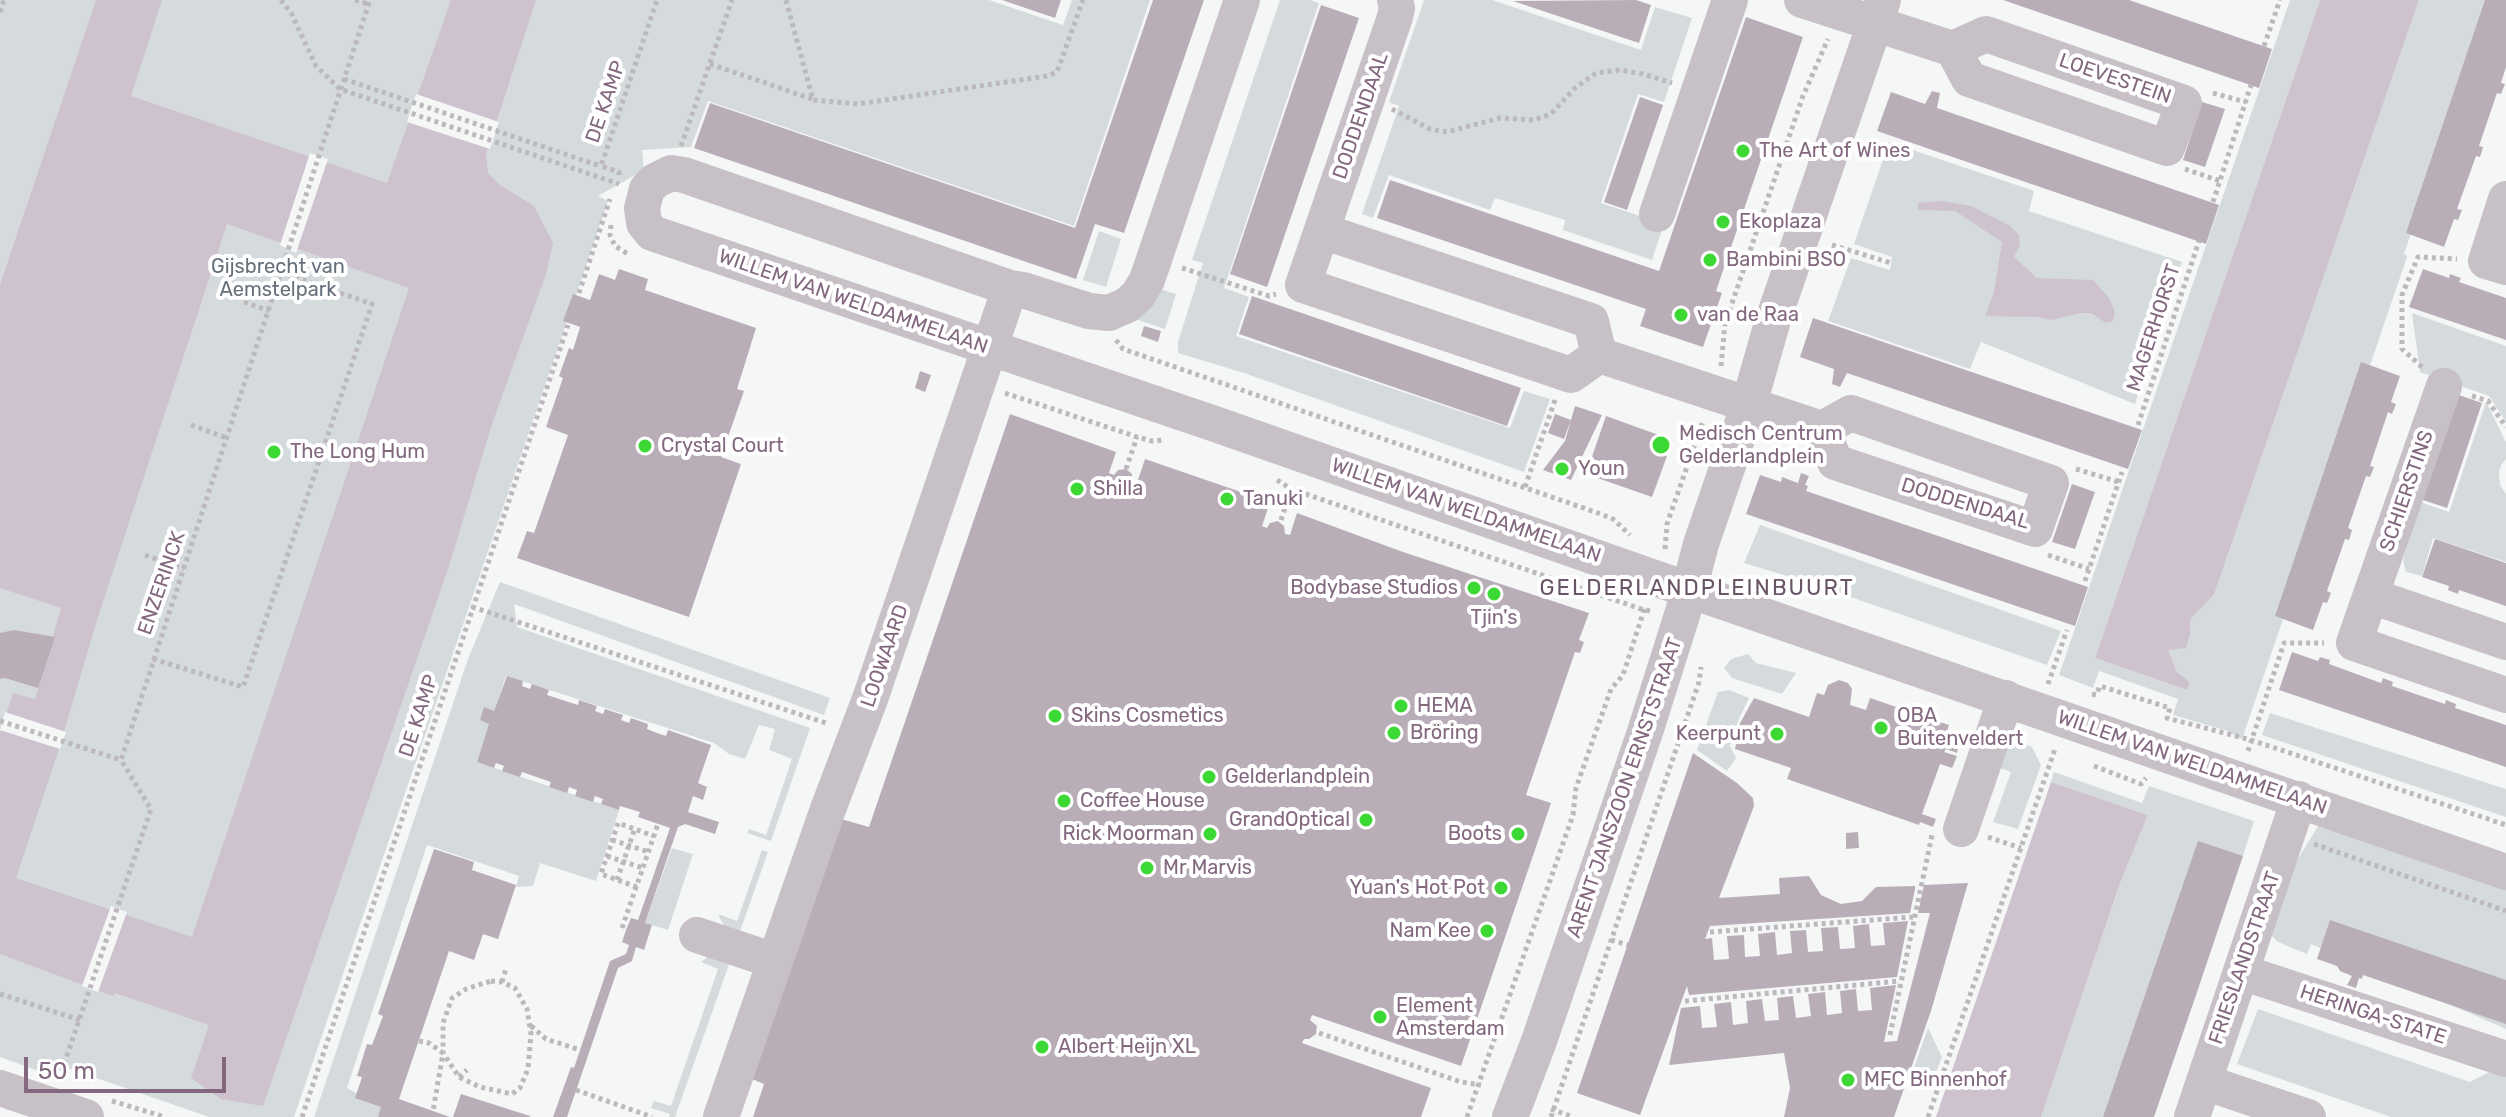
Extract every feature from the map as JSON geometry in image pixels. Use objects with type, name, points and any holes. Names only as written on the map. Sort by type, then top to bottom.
[{"type":"street","points":[[645,181],[1089,311],[1109,313],[1127,305],[1138,295],[1151,270],[1242,0]]},
{"type":"street","name":"DODDENDAAL","points":[[1303,285],[1397,8],[1395,0]]},
{"type":"street","points":[[1802,0],[1838,12],[1879,12],[1953,49]]},
{"type":"street","points":[[1657,214],[1728,1]]},
{"type":"street","name":"ARENT JANSZOON ERNSTSTRAAT","points":[[1513,1107],[1539,1041],[1635,761],[1773,320],[1879,12]]},
{"type":"street","name":"LOEVESTEIN","points":[[1986,34],[2184,103],[2167,148],[1969,79],[1953,49],[1986,34]]},
{"type":"street","name":"WILLEM VAN WELDAMMELAAN","points":[[645,181],[644,223],[652,233],[1230,429],[1658,556],[1692,580],[2031,695],[2239,778],[2506,872]]},
{"type":"street","points":[[2496,264],[2504,210]]},
{"type":"street","points":[[1322,231],[1591,321],[1599,355]]},
{"type":"street","points":[[1303,285],[1571,375],[1599,355]]},
{"type":"street","name":"LOOWAARD","points":[[721,1117],[1010,288]]},
{"type":"street","points":[[1599,355],[1822,429],[1851,413],[2051,483]]},
{"type":"street","name":"SCHIERSTINS","points":[[2354,643],[2444,386]]},
{"type":"street","name":"DODDENDAAL","points":[[1822,429],[1835,462],[2035,529],[2051,483]]},
{"type":"street","points":[[2371,596],[2506,642]]},
{"type":"street","points":[[2354,643],[2506,695]]},
{"type":"street","points":[[1961,829],[2031,695]]},
{"type":"street","name":"FRIESLANDSTRAAT","points":[[2192,1117],[2299,799]]},
{"type":"street","points":[[697,935],[775,961]]},
{"type":"street","name":"HERINGA-STATE","points":[[2241,972],[2506,1059]]},
{"type":"street","points":[[2204,1082],[2308,1117]]},
{"type":"street","points":[[0,1088],[86,1117]]},
{"type":"path","points":[[0,12],[4,0]]},
{"type":"path","points":[[281,0],[291,13],[316,66],[340,89],[493,141],[645,181]]},
{"type":"path","points":[[340,89],[369,2],[355,0]]},
{"type":"path","name":"DE KAMP","points":[[645,181],[601,166],[657,0]]},
{"type":"path","points":[[579,293],[710,64],[732,0]]},
{"type":"path","points":[[786,0],[813,100]]},
{"type":"path","points":[[710,64],[813,100],[858,104],[1047,76],[1057,72],[1083,0]]},
{"type":"path","points":[[2264,46],[2280,0]]},
{"type":"path","points":[[1467,1117],[1573,815],[1576,788],[1611,689],[1623,675],[1667,524],[1724,358],[1725,323],[1803,96],[1838,12]]},
{"type":"path","points":[[1367,98],[1430,129],[1447,132],[1500,118],[1534,120],[1551,114],[1575,88],[1596,73],[1620,70],[1643,74],[1699,92]]},
{"type":"path","points":[[344,79],[601,166]]},
{"type":"path","points":[[2213,202],[2251,85]]},
{"type":"path","name":"ENZERINCK","points":[[121,760],[340,89]]},
{"type":"path","points":[[1828,259],[1837,231]]},
{"type":"path","name":"MAGERHORST","points":[[2138,425],[2199,241]]},
{"type":"path","points":[[1832,245],[1891,263]]},
{"type":"path","points":[[2496,264],[2418,257],[2402,295],[2402,349],[2444,386],[2488,401],[2506,427]]},
{"type":"path","points":[[1151,270],[1269,296],[1303,285]]},
{"type":"path","points":[[153,659],[243,687],[372,304],[280,272]]},
{"type":"path","points":[[244,302],[269,311]]},
{"type":"path","points":[[1109,313],[1115,338],[1123,349],[1598,513],[1613,519],[1630,535],[1642,539]]},
{"type":"path","name":"DE KAMP","points":[[302,1117],[568,325]]},
{"type":"path","points":[[1525,487],[1564,372]]},
{"type":"path","points":[[191,425],[227,438]]},
{"type":"path","points":[[1126,469],[1137,437]]},
{"type":"path","points":[[2051,483],[2077,468],[2119,482]]},
{"type":"path","points":[[2085,581],[2122,472]]},
{"type":"path","points":[[1281,520],[1291,489]]},
{"type":"path","points":[[2035,529],[2047,555],[2089,569]]},
{"type":"path","points":[[145,555],[184,569]]},
{"type":"path","points":[[1658,556],[1692,580]]},
{"type":"path","points":[[472,607],[857,733]]},
{"type":"path","points":[[2031,695],[2067,630]]},
{"type":"path","points":[[2239,778],[2284,643],[2354,643]]},
{"type":"path","points":[[1551,1117],[1699,682],[1702,657]]},
{"type":"path","points":[[2031,695],[2061,683]]},
{"type":"path","points":[[2085,691],[2096,695],[2100,686],[2170,708],[2167,718],[2251,740],[2506,825]]},
{"type":"path","points":[[1,721],[121,760],[151,809],[57,1083]]},
{"type":"path","points":[[1928,1117],[2055,748]]},
{"type":"path","points":[[637,887],[601,874],[612,840],[618,823],[654,836]]},
{"type":"path","points":[[622,928],[658,824]]},
{"type":"path","points":[[617,880],[635,828]]},
{"type":"path","points":[[2287,834],[2506,911]]},
{"type":"path","points":[[612,840],[649,852]]},
{"type":"path","points":[[607,856],[643,868]]},
{"type":"path","points":[[1890,1035],[1919,885]]},
{"type":"path","points":[[1710,932],[1913,917]]},
{"type":"path","points":[[1611,940],[1628,945]]},
{"type":"path","points":[[502,982],[506,969]]},
{"type":"path","points":[[419,1041],[429,1043],[443,1053],[459,1077],[480,1087],[512,1094],[520,1088],[528,1069],[530,1026],[522,997],[515,988],[491,981],[452,998],[446,1009],[443,1053],[433,1111]]},
{"type":"path","points":[[1685,1001],[1900,981]]},
{"type":"path","points":[[0,994],[80,1020]]},
{"type":"path","points":[[530,1026],[546,1039],[580,1050]]},
{"type":"path","points":[[429,1043],[443,1030]]},
{"type":"path","points":[[1319,1033],[1461,1082],[1480,1084],[1513,1107],[1553,1110],[1573,1117]]},
{"type":"path","points":[[459,1077],[467,1070]]},
{"type":"path","points":[[576,1090],[652,1117]]},
{"type":"green space","name":"Gijsbrecht van Aemstelpark","points":[[0,0],[989,0],[1063,25],[1072,0],[1150,0],[1074,226],[708,101],[691,147],[642,150],[644,170],[598,196],[608,201],[294,1117],[209,1117],[56,1064],[52,1076],[0,1057]]},
{"type":"green space","points":[[1280,0],[1319,3],[1224,288],[1249,297],[1236,336],[1510,428],[1524,391],[1550,399],[1524,472],[1244,373],[1178,353],[1178,342],[1203,263],[1192,260]]},
{"type":"green space","points":[[1424,0],[1492,0],[1641,50],[1655,7],[1692,18],[1664,102],[1638,94],[1601,203],[1664,224],[1652,260],[1563,230],[1565,220],[1495,198],[1490,210],[1389,175],[1373,218],[1362,214],[1399,106],[1389,102]]},
{"type":"green space","points":[[2290,0],[2320,0],[2095,658],[2187,690],[2190,682],[2177,672],[2167,650],[2190,634],[2191,618],[2214,595],[2419,0],[2490,0],[2404,254],[2406,260],[2242,739],[2225,730],[2173,715],[2178,699],[2099,671],[2093,688],[2059,675]]},
{"type":"green space","points":[[1889,142],[2034,191],[2029,211],[2182,262],[2135,404],[1981,342],[1970,369],[1828,321],[1851,258],[1890,270],[1892,257],[1854,244]]},
{"type":"green space","points":[[1099,231],[1121,239],[1106,287],[1083,280]]},
{"type":"green space","points":[[1157,288],[1176,294],[1165,329],[1129,317]]},
{"type":"green space","points":[[2412,313],[2506,346],[2506,422],[2489,396],[2420,372]]},
{"type":"green space","points":[[2486,402],[2506,442],[2506,459],[2499,473],[2500,485],[2506,494],[2506,562],[2433,538],[2422,576],[2406,572],[2403,560],[2420,502],[2449,512]]},
{"type":"green space","points":[[1760,525],[2061,631],[2047,665],[1744,563]]},
{"type":"green space","points":[[500,582],[830,698],[824,715],[514,604],[517,627],[810,728],[771,841],[747,833],[749,829],[766,835],[792,759],[769,750],[775,729],[759,725],[745,759],[729,754],[714,743],[506,676],[477,762],[619,810],[596,881],[540,863],[533,886],[516,887],[519,876],[427,845],[347,1088],[382,1107],[379,1117],[314,1117],[468,659]]},
{"type":"green space","points":[[1748,654],[1756,663],[1796,673],[1782,694],[1732,678],[1724,668],[1731,659]]},
{"type":"green space","points":[[1729,690],[1749,698],[1730,746],[1736,758],[1727,771],[1697,750],[1718,692]]},
{"type":"green space","points":[[2270,713],[2506,789],[2506,817],[2262,735]]},
{"type":"green space","points":[[2001,734],[2032,747],[2041,765],[2018,829],[1993,822],[2011,772],[1989,764]]},
{"type":"green space","points":[[2054,772],[2142,803],[2149,786],[2254,821],[2243,856],[2106,1117],[2041,1117],[2119,886],[2148,815],[2051,782]]},
{"type":"green space","points":[[2320,823],[2506,887],[2506,1029],[2311,944],[2307,954],[2278,942],[2269,933],[2296,862]]},
{"type":"green space","points":[[672,848],[693,854],[668,930],[645,923]]},
{"type":"green space","points":[[762,850],[768,852],[739,934],[725,928],[718,914],[737,921]]},
{"type":"green space","points":[[715,951],[732,956],[675,1117],[669,1117],[670,1114],[651,1108],[654,1101],[671,1106],[718,969],[701,962]]},
{"type":"green space","points":[[2258,1009],[2470,1082],[2493,1070],[2506,1074],[2506,1117],[2391,1117],[2237,1064]]},
{"type":"green space","points":[[1928,1028],[1942,1057],[1934,1077],[1913,1070]]},
{"type":"shaded area","points":[[96,0],[162,0],[131,96],[387,183],[451,0],[536,0],[486,154],[488,173],[500,185],[534,206],[553,243],[546,274],[491,427],[450,563],[263,1106],[221,1099],[191,1078],[209,1025],[115,993],[113,996],[0,954],[0,733],[13,693],[35,699],[61,608],[0,588],[0,285]],"holes":[[[227,224],[409,288],[192,937],[16,878]]]},
{"type":"shaded area","points":[[2320,0],[2419,0],[2214,595],[2191,618],[2186,648],[2168,650],[2177,672],[2190,682],[2187,690],[2095,658]]},
{"type":"shaded area","points":[[1941,201],[1971,206],[2009,225],[2019,235],[2020,245],[2014,257],[2037,278],[2093,280],[2109,298],[2115,311],[2113,321],[2106,323],[2091,313],[2052,320],[1985,316],[1994,292],[2002,242],[1955,211],[1918,210],[1918,203]]},
{"type":"shaded area","points":[[2051,782],[2148,815],[2119,886],[2041,1117],[1936,1117]]},
{"type":"pier","points":[[416,94],[499,122],[490,149],[407,122]]},
{"type":"pier","points":[[310,153],[328,159],[296,253],[280,245]]},
{"type":"pier","points":[[5,712],[66,732],[60,749],[0,730]]},
{"type":"pier","points":[[111,906],[127,912],[98,992],[82,986]]},
{"type":"building","points":[[1002,0],[1061,0],[1055,18]]},
{"type":"building","points":[[1153,0],[1204,0],[1124,233],[1095,224],[1076,279],[694,148],[710,103],[1075,228]]},
{"type":"building","points":[[1636,0],[1651,5],[1639,43],[1513,1]]},
{"type":"building","points":[[2003,0],[2129,0],[2272,49],[2259,88]]},
{"type":"building","points":[[2485,0],[2506,0],[2506,67],[2501,83],[2505,84],[2501,94],[2497,93],[2479,146],[2483,147],[2480,157],[2476,156],[2457,209],[2462,210],[2458,220],[2454,219],[2444,247],[2406,233]]},
{"type":"building","points":[[1321,5],[1359,18],[1267,287],[1230,274]]},
{"type":"building","points":[[1746,17],[1803,37],[1716,291],[1722,293],[1703,347],[1640,326],[1646,309],[1377,218],[1390,180],[1659,271]]},
{"type":"building","points":[[1932,91],[1940,93],[1937,108],[2219,205],[2206,244],[1877,131],[1891,92],[1925,104]]},
{"type":"building","points":[[1640,97],[1663,105],[1627,210],[1604,202]]},
{"type":"building","points":[[2202,102],[2225,109],[2205,167],[2183,160]]},
{"type":"building","name":"Crystal Court","points":[[619,269],[648,279],[645,290],[756,328],[737,389],[744,391],[721,457],[741,464],[689,617],[517,558],[527,531],[534,533],[568,435],[546,427],[563,378],[559,376],[569,348],[573,350],[580,327],[563,321],[573,294],[590,300],[599,274],[615,280]]},
{"type":"building","points":[[2423,269],[2449,278],[2450,274],[2461,278],[2459,282],[2506,298],[2506,340],[2409,307]]},
{"type":"building","points":[[1252,296],[1521,388],[1507,426],[1239,334]]},
{"type":"building","points":[[1813,318],[2142,430],[2128,469],[1847,373],[1840,387],[1832,384],[1834,369],[1800,357]]},
{"type":"building","points":[[1144,326],[1161,331],[1158,342],[1141,336]]},
{"type":"building","points":[[2361,362],[2400,376],[2391,402],[2396,404],[2392,414],[2388,412],[2370,466],[2374,467],[2370,477],[2366,476],[2348,528],[2352,530],[2349,540],[2345,539],[2327,591],[2331,593],[2327,603],[2323,602],[2313,630],[2275,616]]},
{"type":"building","points":[[920,371],[931,375],[925,392],[915,388]]},
{"type":"building","points":[[2456,394],[2482,403],[2447,508],[2420,499]]},
{"type":"building","points":[[1575,406],[1602,415],[1571,480],[1543,470],[1565,441]]},
{"type":"building","name":"Gelderlandplein","points":[[1010,414],[1116,452],[1109,473],[1114,475],[1118,470],[1126,469],[1132,474],[1132,481],[1137,483],[1145,459],[1270,502],[1262,526],[1267,528],[1270,523],[1278,521],[1284,526],[1285,534],[1290,535],[1297,513],[1403,552],[1589,613],[1579,640],[1584,642],[1580,653],[1575,652],[1526,795],[1551,803],[1461,1066],[1312,1015],[1310,1020],[1317,1026],[1316,1034],[1302,1043],[1431,1088],[1421,1117],[753,1117],[764,1084],[752,1079],[841,819],[869,827]]},
{"type":"building","points":[[1555,414],[1571,420],[1564,439],[1548,433]]},
{"type":"building","points":[[1606,416],[1667,438],[1662,454],[1667,456],[1652,497],[1586,474]]},
{"type":"building","points":[[1801,473],[1809,476],[1806,491],[2088,587],[2075,626],[1746,514],[1760,475],[1781,482],[1782,477],[1798,483]]},
{"type":"building","points":[[2072,484],[2095,492],[2075,549],[2052,542]]},
{"type":"building","points":[[2435,539],[2506,563],[2506,606],[2459,590],[2458,594],[2448,590],[2449,586],[2422,577]]},
{"type":"building","points":[[14,630],[55,637],[38,688],[0,679],[0,633]]},
{"type":"building","points":[[2292,652],[2318,661],[2320,657],[2330,660],[2329,664],[2381,683],[2383,678],[2393,682],[2392,686],[2445,704],[2446,700],[2456,704],[2455,708],[2506,725],[2506,767],[2279,690]]},
{"type":"building","points":[[507,676],[523,681],[522,686],[530,689],[532,684],[549,690],[547,695],[578,705],[579,700],[597,706],[595,711],[603,714],[605,709],[623,715],[621,720],[629,723],[631,718],[648,724],[647,729],[657,733],[666,736],[668,730],[711,745],[698,783],[707,787],[703,800],[693,796],[688,812],[719,822],[715,834],[685,824],[678,827],[645,923],[652,925],[644,950],[636,947],[632,961],[618,968],[567,1117],[553,1117],[571,1067],[574,1068],[610,961],[626,954],[629,945],[622,942],[626,930],[631,918],[638,920],[670,828],[638,817],[640,812],[601,804],[603,799],[595,796],[593,802],[575,796],[577,790],[569,787],[567,793],[549,787],[551,782],[522,772],[520,777],[502,771],[504,766],[496,763],[494,768],[477,762],[489,724],[480,720],[484,707],[494,711]]},
{"type":"building","points":[[1839,680],[1848,683],[1852,689],[1850,705],[1866,710],[1870,698],[1949,725],[1945,737],[1959,744],[1957,753],[1946,749],[1944,752],[1957,756],[1952,768],[1940,764],[1922,814],[1936,819],[1933,827],[1920,822],[1919,825],[1787,779],[1791,768],[1735,749],[1740,723],[1754,698],[1809,717],[1817,693],[1824,695],[1828,685]]},
{"type":"building","points":[[1693,753],[1753,798],[1754,806],[1719,898],[1780,894],[1779,878],[1809,876],[1821,895],[1841,904],[1862,901],[1876,887],[1915,886],[1915,889],[1910,913],[1710,926],[1705,939],[1712,938],[1714,960],[1729,959],[1727,936],[1744,935],[1745,957],[1760,956],[1758,934],[1775,932],[1777,955],[1792,953],[1790,931],[1806,930],[1808,952],[1823,951],[1821,928],[1838,927],[1840,949],[1855,948],[1853,926],[1869,924],[1871,946],[1885,945],[1883,923],[1908,921],[1897,977],[1689,995],[1687,986],[1640,1115],[1577,1093]]},
{"type":"building","points":[[1858,832],[1859,848],[1846,849],[1846,833]]},
{"type":"building","points":[[2198,841],[2243,856],[2194,1001],[2154,1117],[2103,1117]]},
{"type":"building","points":[[434,849],[474,862],[472,870],[516,885],[498,939],[483,934],[474,960],[449,951],[399,1099],[450,1117],[378,1117],[381,1107],[355,1098],[362,1077],[357,1076],[367,1044],[372,1045],[383,1016],[378,1014]]},
{"type":"building","points":[[1968,883],[1931,1011],[1894,1117],[1784,1117],[1790,1088],[1784,1053],[1669,1065],[1681,1008],[1700,1006],[1702,1028],[1717,1027],[1714,1004],[1731,1002],[1733,1025],[1748,1023],[1746,1001],[1762,999],[1765,1021],[1779,1020],[1777,998],[1793,996],[1796,1018],[1811,1016],[1808,994],[1825,992],[1827,1015],[1842,1013],[1840,991],[1856,989],[1858,1011],[1872,1010],[1870,988],[1896,985],[1884,1042],[1897,1041],[1930,913],[1918,913],[1924,885]]},
{"type":"building","points":[[2330,920],[2506,980],[2506,1024],[2363,975],[2356,988],[2347,985],[2352,976],[2340,971],[2337,966],[2317,959]]},
{"type":"building","points":[[461,1094],[530,1116],[530,1117],[453,1117]]},
{"type":"place","name":"The Art of Wines","points":[[1743,151]]},
{"type":"place","name":"Ekoplaza","points":[[1723,222]]},
{"type":"place","name":"Bambini BSO","points":[[1710,260]]},
{"type":"place","name":"van de Raa","points":[[1681,315]]},
{"type":"place","name":"Medisch Centrum Gelderlandplein","points":[[1661,445]]},
{"type":"place","name":"Crystal Court","points":[[645,446]]},
{"type":"place","name":"The Long Hum","points":[[274,452]]},
{"type":"place","name":"Youn","points":[[1562,469]]},
{"type":"place","name":"Shilla","points":[[1077,489]]},
{"type":"place","name":"Tanuki","points":[[1227,499]]},
{"type":"place","name":"Bodybase Studios","points":[[1474,588]]},
{"type":"place","name":"Tjin's","points":[[1494,594]]},
{"type":"place","name":"HEMA","points":[[1401,706]]},
{"type":"place","name":"Skins Cosmetics","points":[[1055,716]]},
{"type":"place","name":"OBA Buitenveldert","points":[[1881,728]]},
{"type":"place","name":"Bröring","points":[[1394,733]]},
{"type":"place","name":"Keerpunt","points":[[1777,734]]},
{"type":"place","name":"Gelderlandplein","points":[[1209,777]]},
{"type":"place","name":"Coffee House","points":[[1064,801]]},
{"type":"place","name":"GrandOptical","points":[[1366,820]]},
{"type":"place","name":"Rick Moorman","points":[[1210,834]]},
{"type":"place","name":"Boots","points":[[1518,834]]},
{"type":"place","name":"Mr Marvis","points":[[1147,868]]},
{"type":"place","name":"Yuan's Hot Pot","points":[[1501,888]]},
{"type":"place","name":"Nam Kee","points":[[1487,931]]},
{"type":"place","name":"Element Amsterdam","points":[[1380,1017]]},
{"type":"place","name":"Albert Heijn XL","points":[[1042,1047]]},
{"type":"place","name":"MFC Binnenhof","points":[[1848,1080]]},
{"type":"district","name":"GELDERLANDPLEINBUURT","points":[[1697,589]]}]
